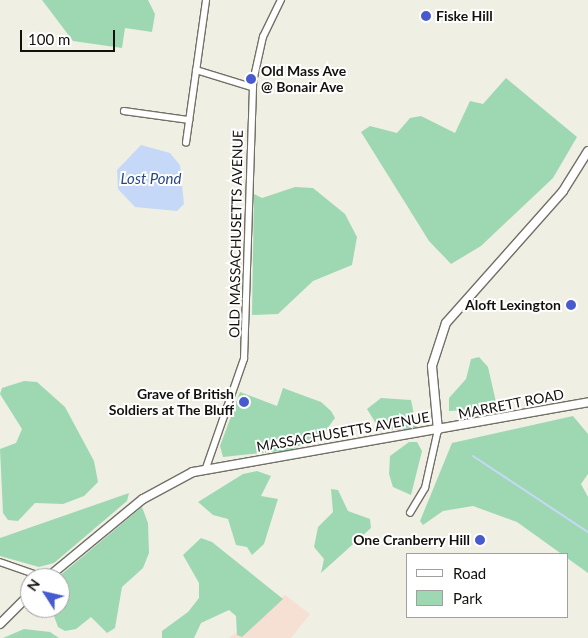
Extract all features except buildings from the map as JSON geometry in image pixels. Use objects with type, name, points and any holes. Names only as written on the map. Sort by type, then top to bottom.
[{"type":"main road","name":"MASSACHUSETTS AVENUE","points":[[58,568],[148,495],[206,468],[438,430],[432,366],[446,323],[564,191],[588,151]]},
{"type":"main road","name":"MARRETT ROAD","points":[[438,430],[588,402]]},
{"type":"main road","points":[[0,624],[20,604]]},
{"type":"street","points":[[186,143],[206,0]]},
{"type":"street","name":"OLD MASSACHUSETTS AVENUE","points":[[206,468],[240,383],[245,352],[252,87],[261,42],[281,0]]},
{"type":"street","points":[[196,70],[252,87]]},
{"type":"street","points":[[124,111],[189,120]]},
{"type":"street","points":[[410,513],[425,488],[438,430]]},
{"type":"street","points":[[0,562],[20,570]]},
{"type":"shaded area","points":[[285,595],[310,614],[291,638],[229,638]]},
{"type":"green space","points":[[42,0],[148,0],[155,14],[152,32],[125,28],[122,48],[73,41]]},
{"type":"green space","points":[[506,78],[577,137],[553,178],[481,246],[451,264],[429,241],[361,132],[370,126],[397,133],[410,118],[421,116],[455,133],[470,101],[483,104]]},
{"type":"green space","points":[[295,187],[313,188],[345,214],[357,237],[352,265],[313,281],[278,314],[252,315],[254,194],[262,198]]},
{"type":"green space","points":[[479,357],[488,367],[496,402],[483,409],[449,411],[449,398],[466,379],[471,359]]},
{"type":"green space","points":[[24,381],[37,382],[65,407],[94,461],[98,482],[84,496],[63,504],[35,503],[18,521],[8,520],[3,513],[0,449],[16,443],[22,429],[0,394],[2,388]]},
{"type":"green space","points":[[283,388],[321,402],[331,411],[335,418],[324,433],[291,450],[223,457],[220,446],[240,392],[277,406]]},
{"type":"green space","points":[[381,398],[411,400],[417,429],[380,430],[367,409]]},
{"type":"green space","points":[[573,416],[588,434],[588,474],[581,484],[588,497],[588,573],[568,559],[568,553],[560,553],[517,522],[473,506],[443,511],[423,525],[420,521],[452,443]]},
{"type":"green space","points":[[409,442],[417,442],[422,451],[411,495],[393,487],[389,474],[390,456]]},
{"type":"green space","points":[[257,471],[271,476],[261,496],[278,499],[264,544],[252,555],[247,547],[236,545],[228,519],[213,515],[198,502],[243,474]]},
{"type":"green space","points":[[331,489],[338,490],[348,511],[370,519],[371,528],[321,573],[324,559],[314,547],[318,527],[333,512]]},
{"type":"green space","points":[[129,493],[127,501],[54,563],[39,567],[0,556],[0,538]]},
{"type":"green space","points":[[142,507],[148,523],[149,553],[143,568],[122,587],[115,628],[107,633],[91,617],[76,629],[65,631],[58,627],[55,618],[70,618],[69,568]]},
{"type":"green space","points":[[201,538],[212,542],[283,599],[242,637],[237,635],[236,616],[229,610],[201,623],[194,638],[162,638],[162,631],[188,612],[199,598],[199,583],[183,555]]},
{"type":"green space","points":[[24,629],[50,632],[59,638],[3,638]]},
{"type":"water","name":"Lost Pond","points":[[141,145],[170,153],[180,165],[184,204],[177,211],[135,207],[118,189],[117,170]]},
{"type":"waterway","points":[[473,456],[588,532]]},
{"type":"place","name":"Fiske Hill","points":[[426,16]]},
{"type":"place","name":"Old Mass Ave @ Bonair Ave","points":[[251,79]]},
{"type":"place","name":"Aloft Lexington","points":[[571,305]]},
{"type":"place","name":"Grave of British Soldiers at The Bluff","points":[[244,402]]},
{"type":"place","name":"One Cranberry Hill","points":[[480,540]]}]
